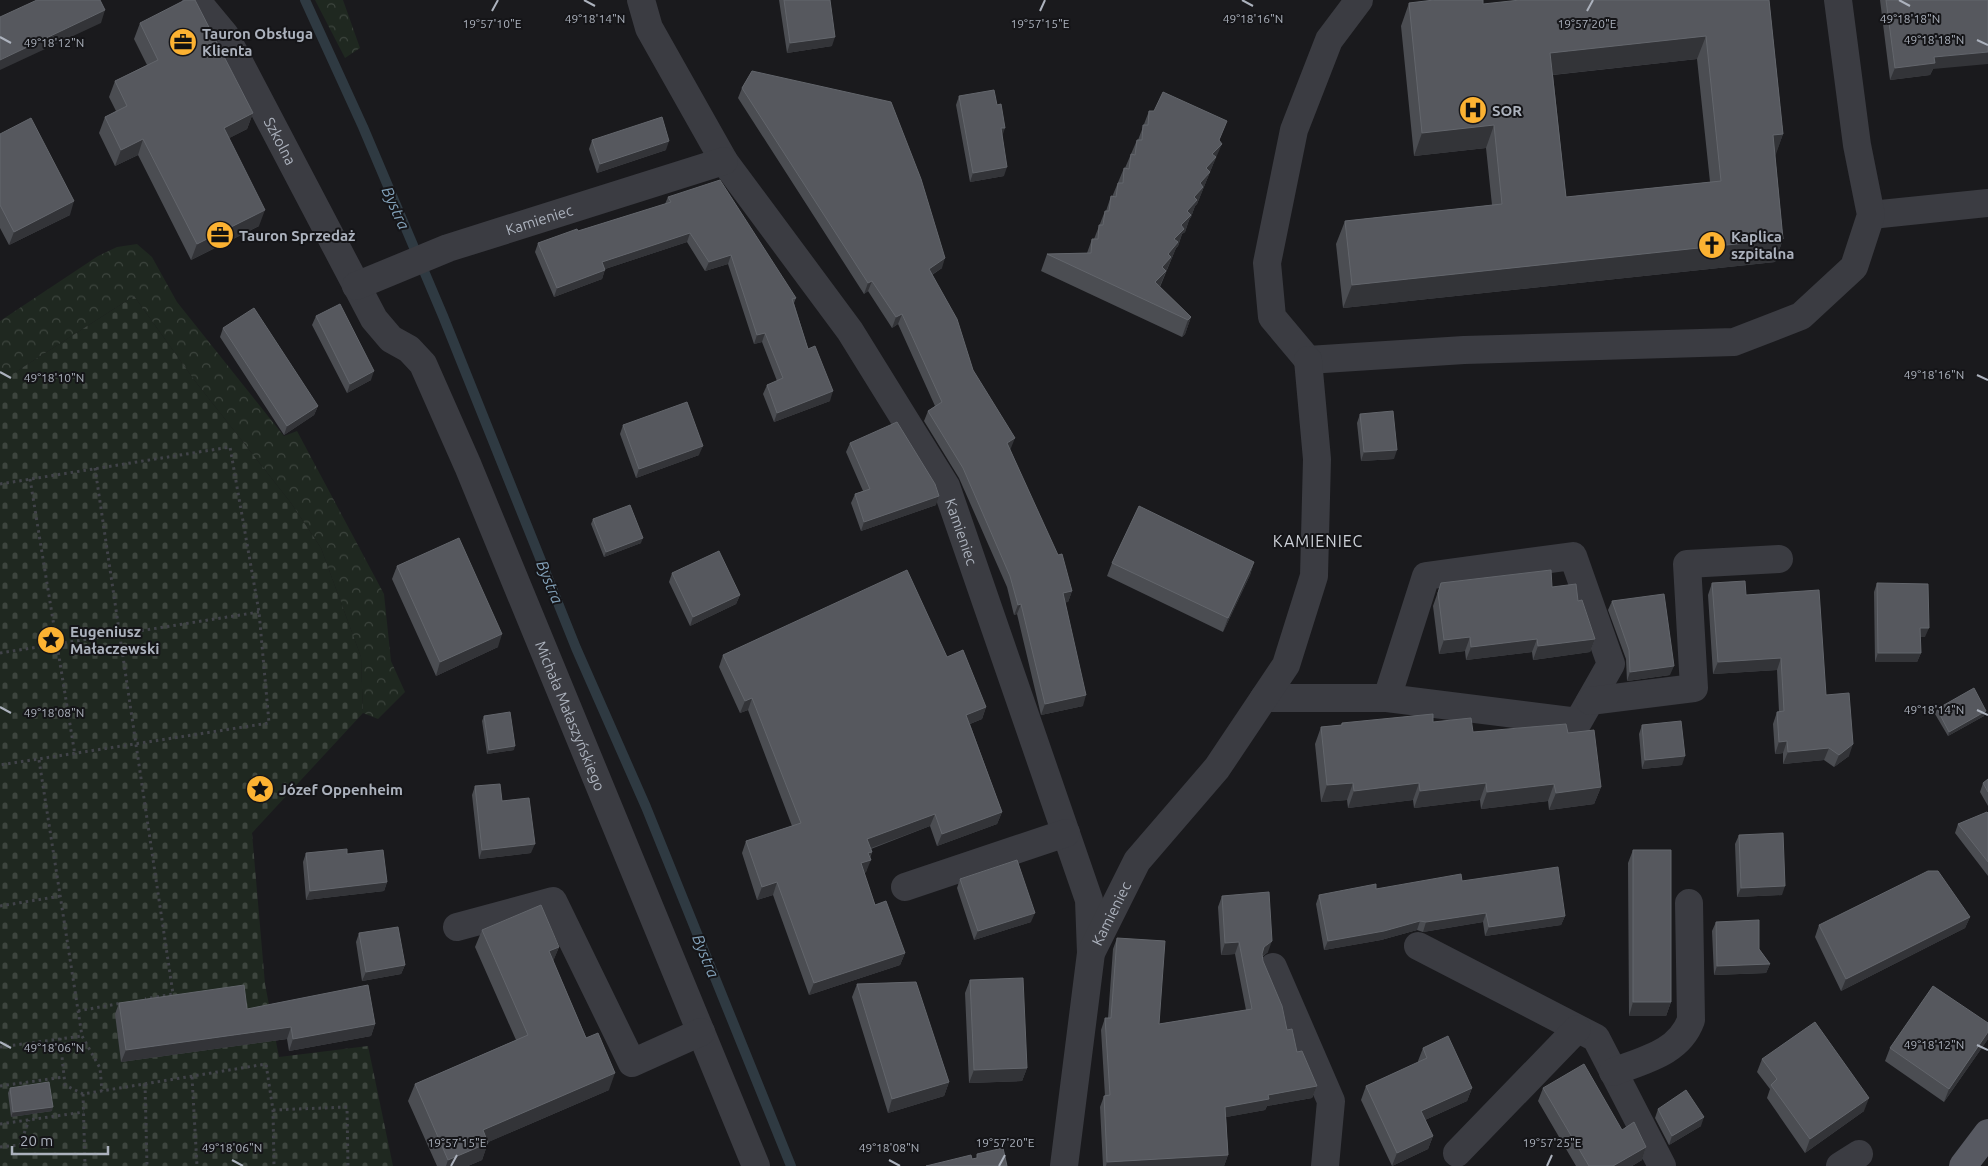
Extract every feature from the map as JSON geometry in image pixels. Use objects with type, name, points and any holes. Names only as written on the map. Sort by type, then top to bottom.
[{"type":"main road","points":[[1963,1166],[1988,1133]]},
{"type":"street","name":"Szkolna","points":[[196,0],[225,35],[356,286]]},
{"type":"street","name":"Kamieniec","points":[[641,0],[649,28],[724,161],[850,332],[946,486],[1089,900],[1091,953],[1064,1166]]},
{"type":"street","points":[[1358,0],[1329,40],[1294,130],[1267,263],[1272,317],[1308,360],[1464,350],[1734,342],[1801,316],[1854,267],[1871,215],[1857,145],[1838,0]]},
{"type":"street","name":"Kamieniec","points":[[356,286],[448,248],[724,161]]},
{"type":"street","points":[[1871,215],[1988,203]]},
{"type":"street","name":"Michała Małaszyńskiego","points":[[356,286],[374,319],[391,339],[409,349],[423,364],[468,466],[756,1166]]},
{"type":"street","name":"Kamieniec","points":[[1091,953],[1137,861],[1217,768],[1286,666],[1314,576],[1317,459],[1308,360]]},
{"type":"street","points":[[1264,698],[1387,698],[1578,722],[1611,664],[1574,556],[1426,576],[1387,698]]},
{"type":"street","points":[[1590,702],[1694,688],[1687,564],[1779,559]]},
{"type":"street","points":[[905,887],[1066,833]]},
{"type":"street","points":[[458,927],[553,901],[632,1063],[701,1032]]},
{"type":"street","points":[[1613,1072],[1666,1052],[1686,1034],[1691,1020],[1689,904]]},
{"type":"street","points":[[1418,946],[1596,1038],[1662,1166]]},
{"type":"street","points":[[1274,967],[1331,1101],[1325,1166]]},
{"type":"street","points":[[1457,1153],[1577,1029]]},
{"type":"path","points":[[0,484],[230,447],[259,612],[269,723],[0,765]]},
{"type":"path","points":[[95,468],[118,635],[174,994],[135,1001]]},
{"type":"path","points":[[30,479],[75,754]]},
{"type":"path","points":[[0,653],[259,612]]},
{"type":"path","points":[[39,760],[82,1036],[100,1068],[102,1091]]},
{"type":"path","points":[[0,906],[61,896]]},
{"type":"path","points":[[78,1011],[126,1002]]},
{"type":"path","points":[[0,1047],[82,1036]]},
{"type":"path","points":[[60,1038],[65,1085],[84,1094],[266,1064],[273,1110],[274,1166]]},
{"type":"path","points":[[0,1086],[64,1076]]},
{"type":"path","points":[[192,1076],[197,1166]]},
{"type":"path","points":[[145,1084],[147,1166]]},
{"type":"path","points":[[84,1094],[85,1166]]},
{"type":"path","points":[[273,1110],[347,1107],[348,1166]]},
{"type":"path","points":[[0,1124],[84,1112]]},
{"type":"path","points":[[0,1147],[20,1145],[29,1120]]},
{"type":"green space","points":[[315,0],[343,0],[360,48],[345,58]]},
{"type":"green space","points":[[137,244],[152,257],[177,302],[284,436],[297,431],[384,594],[391,661],[405,692],[378,719],[363,713],[361,657],[321,548],[291,503],[195,381],[134,296],[0,382],[0,321],[98,256],[117,247]]},
{"type":"green space","points":[[134,296],[195,381],[291,503],[321,548],[361,657],[363,713],[252,833],[265,984],[279,1057],[368,1046],[393,1166],[0,1166],[0,382]]},
{"type":"building","points":[[37,0],[100,0],[105,10],[0,60],[0,17]]},
{"type":"building","points":[[185,0],[195,0],[253,113],[224,128],[265,210],[197,244],[143,139],[121,150],[105,117],[127,106],[115,81],[158,60],[140,23]]},
{"type":"building","points":[[784,0],[830,0],[835,37],[790,43]]},
{"type":"building","points":[[1434,0],[1483,0],[1483,4],[1520,0],[1769,0],[1783,134],[1773,135],[1783,239],[1352,285],[1345,221],[1502,204],[1494,125],[1422,133],[1409,3]],"holes":[[[1706,36],[1721,181],[1566,197],[1550,53]]]},
{"type":"building","points":[[1886,0],[1988,0],[1988,52],[1934,57],[1935,63],[1895,68]]},
{"type":"building","points":[[752,71],[891,102],[921,179],[945,258],[929,269],[957,319],[973,370],[1015,438],[1007,443],[1058,555],[1062,554],[1072,591],[1063,593],[1086,695],[1045,704],[1021,604],[1018,605],[1010,576],[963,468],[928,411],[942,402],[902,314],[896,317],[872,281],[868,283],[742,88]]},
{"type":"building","points":[[994,90],[997,105],[1001,104],[1005,128],[1001,128],[1007,167],[973,173],[959,96]]},
{"type":"building","points":[[1163,92],[1227,121],[1219,140],[1222,144],[1212,154],[1216,157],[1206,168],[1210,172],[1200,183],[1203,187],[1194,197],[1197,200],[1187,211],[1191,215],[1181,225],[1184,229],[1174,239],[1178,242],[1168,254],[1171,257],[1162,267],[1166,271],[1155,282],[1191,317],[1188,320],[1047,254],[1091,253],[1092,239],[1098,239],[1099,225],[1103,225],[1105,211],[1109,211],[1111,196],[1116,197],[1118,183],[1123,183],[1124,168],[1129,169],[1131,154],[1135,155],[1137,140],[1142,140],[1143,125],[1148,125],[1149,111],[1154,111]]},
{"type":"building","points":[[662,117],[669,141],[600,164],[592,140]]},
{"type":"building","points":[[31,118],[74,201],[14,232],[0,205],[0,134]]},
{"type":"building","points":[[720,180],[796,298],[792,299],[808,349],[815,346],[833,391],[777,413],[767,385],[783,378],[765,333],[757,335],[731,255],[709,262],[690,233],[602,262],[605,270],[557,288],[538,243],[577,229],[578,231],[671,202],[668,197]]},
{"type":"building","points":[[340,304],[374,371],[350,384],[316,316]]},
{"type":"building","points":[[254,308],[318,406],[287,426],[223,328]]},
{"type":"building","points":[[687,402],[703,446],[639,469],[623,425]]},
{"type":"building","points":[[1393,411],[1397,450],[1364,452],[1360,414]]},
{"type":"building","points":[[897,422],[935,484],[939,496],[864,522],[855,494],[870,489],[850,443]]},
{"type":"building","points":[[630,505],[643,538],[606,552],[593,519]]},
{"type":"building","points":[[1139,506],[1254,562],[1228,618],[1112,563]]},
{"type":"building","points":[[459,538],[502,634],[440,662],[397,566]]},
{"type":"building","points":[[719,551],[740,595],[693,617],[672,573]]},
{"type":"building","points":[[907,570],[947,657],[963,650],[986,707],[966,715],[1002,812],[942,834],[935,814],[867,839],[872,852],[868,853],[871,860],[861,863],[875,905],[886,901],[905,953],[814,983],[777,882],[762,887],[746,841],[801,823],[752,698],[745,701],[723,655]]},
{"type":"building","points":[[1551,570],[1552,587],[1576,584],[1578,601],[1582,600],[1595,639],[1538,646],[1537,639],[1471,647],[1470,637],[1444,640],[1438,593],[1441,583]]},
{"type":"building","points":[[1745,581],[1746,595],[1819,590],[1826,695],[1849,693],[1853,744],[1839,755],[1829,748],[1788,752],[1787,741],[1779,742],[1777,712],[1784,711],[1781,658],[1718,662],[1712,583]]},
{"type":"building","points":[[1877,583],[1928,584],[1929,628],[1920,628],[1921,653],[1878,653]]},
{"type":"building","points":[[1664,594],[1674,666],[1630,672],[1629,650],[1612,601]]},
{"type":"building","points":[[1974,688],[1986,711],[1949,732],[1937,709]]},
{"type":"building","points":[[510,712],[515,746],[489,750],[484,716]]},
{"type":"building","points":[[1433,714],[1433,722],[1471,718],[1473,732],[1566,724],[1568,733],[1594,730],[1601,787],[1556,793],[1554,784],[1487,792],[1486,783],[1420,791],[1419,783],[1354,791],[1353,783],[1327,785],[1321,727],[1342,725],[1342,723]]},
{"type":"building","points":[[1681,721],[1685,756],[1645,760],[1642,725]]},
{"type":"building","points":[[1988,779],[1988,792],[1983,783]]},
{"type":"building","points":[[500,784],[502,801],[529,798],[535,844],[482,850],[475,786]]},
{"type":"building","points":[[1988,813],[1988,862],[1958,824]]},
{"type":"building","points":[[1783,833],[1785,886],[1741,888],[1739,835]]},
{"type":"building","points":[[347,849],[347,854],[383,850],[387,882],[310,891],[306,853]]},
{"type":"building","points":[[1633,850],[1671,850],[1671,1002],[1633,1002]]},
{"type":"building","points":[[1017,860],[1035,913],[978,931],[960,879]]},
{"type":"building","points":[[1558,867],[1565,916],[1489,927],[1486,913],[1426,922],[1420,921],[1384,931],[1328,941],[1319,895],[1376,884],[1376,889],[1461,874],[1462,881]]},
{"type":"building","points":[[1928,871],[1938,871],[1970,917],[1846,979],[1819,925]]},
{"type":"building","points":[[1269,892],[1272,941],[1264,947],[1263,961],[1282,1006],[1287,1030],[1292,1029],[1297,1052],[1302,1051],[1317,1086],[1268,1095],[1269,1099],[1225,1107],[1228,1155],[1107,1162],[1104,1096],[1110,1095],[1105,1018],[1111,1018],[1117,938],[1165,941],[1159,1024],[1252,1009],[1239,942],[1225,943],[1222,896]]},
{"type":"building","points":[[541,905],[559,947],[549,951],[586,1038],[598,1033],[615,1073],[483,1130],[488,1143],[448,1160],[415,1084],[528,1035],[482,930]]},
{"type":"building","points":[[1759,920],[1759,949],[1770,964],[1717,966],[1716,922]]},
{"type":"building","points":[[398,927],[405,965],[366,972],[359,933]]},
{"type":"building","points":[[1023,978],[1027,1068],[974,1070],[970,980]]},
{"type":"building","points":[[916,982],[949,1082],[892,1099],[857,984]]},
{"type":"building","points":[[244,985],[247,1009],[368,985],[375,1024],[293,1039],[291,1027],[126,1050],[119,1003]]},
{"type":"building","points":[[1933,986],[1988,1023],[1988,1032],[1949,1089],[1890,1048]]},
{"type":"building","points":[[1815,1022],[1869,1098],[1810,1139],[1771,1085],[1777,1079],[1762,1059]]},
{"type":"building","points":[[1448,1036],[1472,1088],[1421,1111],[1433,1136],[1397,1153],[1366,1086],[1427,1058],[1423,1048]]},
{"type":"building","points":[[1584,1064],[1622,1130],[1634,1122],[1646,1147],[1613,1166],[1589,1166],[1543,1088]]},
{"type":"building","points":[[49,1082],[53,1107],[13,1112],[10,1088]]},
{"type":"building","points":[[1686,1090],[1704,1117],[1672,1136],[1658,1109]]},
{"type":"building","points":[[1003,1148],[1007,1166],[926,1166],[971,1155],[972,1159],[977,1158],[977,1154]]},
{"type":"waterway","name":"Bystra","points":[[305,0],[363,127],[443,316],[576,648],[646,807],[791,1166]]},
{"type":"place","name":"Tauron Obsługa Klienta","points":[[183,42]]},
{"type":"place","name":"SOR","points":[[1473,110]]},
{"type":"place","name":"Tauron Sprzedaż","points":[[220,235]]},
{"type":"place","name":"Kaplica szpitalna","points":[[1712,245]]},
{"type":"place","name":"Eugeniusz Małaczewski","points":[[51,640]]},
{"type":"place","name":"Józef Oppenheim","points":[[260,789]]},
{"type":"district","name":"KAMIENIEC","points":[[1318,541]]}]
